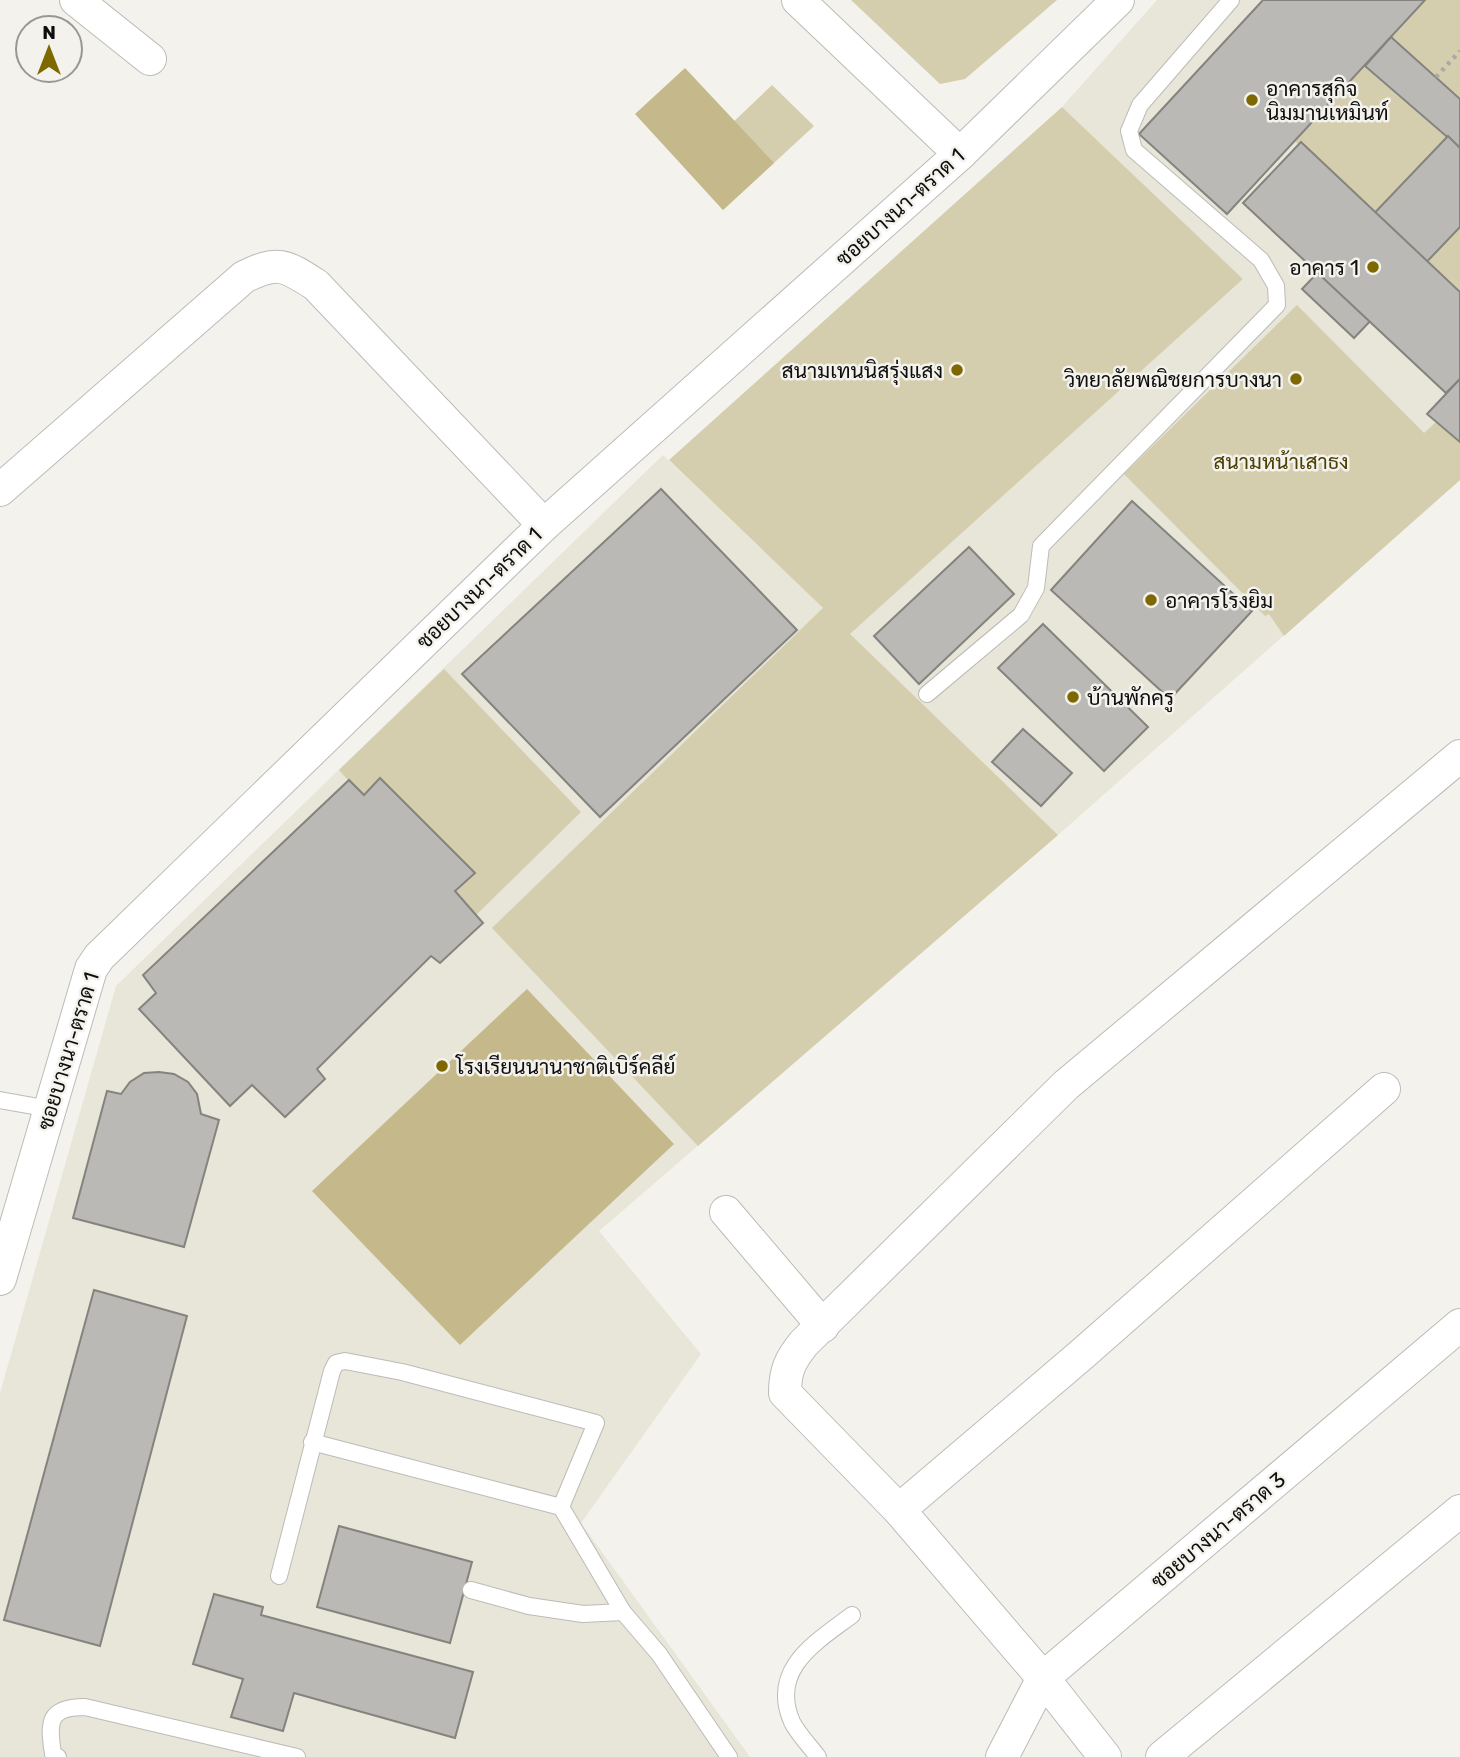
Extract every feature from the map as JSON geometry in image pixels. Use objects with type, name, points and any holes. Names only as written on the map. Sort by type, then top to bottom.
[{"type":"street","points":[[76,0],[150,59]]},
{"type":"street","points":[[798,0],[960,154]]},
{"type":"street","name":"ซอยบางนา-ตราด 1","points":[[0,1279],[91,968],[99,957],[544,525],[960,154],[1118,0]]},
{"type":"street","points":[[0,490],[244,277],[267,265],[290,269],[316,285],[544,525]]},
{"type":"street","points":[[1105,1757],[1044,1678],[899,1510],[785,1393],[785,1373],[792,1357],[1066,1085],[1460,756]]},
{"type":"street","points":[[899,1510],[1080,1356],[1384,1089]]},
{"type":"street","points":[[726,1212],[823,1326]]},
{"type":"street","name":"ซอยบางนา-ตราด 3","points":[[1002,1757],[1044,1678],[1460,1325]]},
{"type":"street","points":[[1162,1757],[1460,1511]]},
{"type":"lane","points":[[927,694],[1021,615],[1036,588],[1041,546],[1277,305],[1276,286],[1261,260],[1134,150],[1129,131],[1140,105],[1231,0]]},
{"type":"lane","points":[[0,1100],[50,1109]]},
{"type":"lane","points":[[279,1576],[312,1442],[336,1363],[345,1361],[402,1373],[596,1423],[561,1507]]},
{"type":"lane","points":[[312,1442],[561,1507],[623,1612],[660,1654],[729,1757]]},
{"type":"lane","points":[[471,1590],[530,1606],[583,1614],[623,1612]]},
{"type":"lane","points":[[818,1757],[793,1723],[785,1698],[788,1678],[797,1660],[812,1645],[852,1615]]},
{"type":"lane","points":[[58,1757],[54,1755],[50,1724],[55,1714],[68,1707],[85,1707],[242,1751],[297,1757]]},
{"type":"path","points":[[1436,77],[1460,51]]},
{"type":"shaded area","name":"โรงเรียนนานาชาติเบิร์คลีย์","points":[[1157,0],[1460,0],[1460,480],[1058,835],[599,1231],[701,1354],[581,1523],[750,1757],[0,1757],[0,1393],[116,986],[663,455],[850,634],[1243,279],[1062,107]]},
{"type":"shaded area","points":[[685,68],[774,163],[723,210],[635,114]]},
{"type":"shaded area","points":[[527,989],[674,1144],[460,1345],[312,1191]]},
{"type":"green space","points":[[851,0],[1057,0],[965,79],[940,84]]},
{"type":"green space","points":[[1404,0],[1460,0],[1460,294],[1285,132]]},
{"type":"green space","points":[[772,85],[814,126],[723,210],[685,168]]},
{"type":"green space","points":[[1062,107],[1243,279],[850,634],[1058,835],[698,1146],[492,928],[823,608],[669,460]]},
{"type":"green space","name":"สนามหน้าเสาธง","points":[[1297,305],[1424,433],[1449,410],[1460,423],[1460,480],[1284,636],[1269,614],[1265,616],[1124,474]]},
{"type":"green space","points":[[444,669],[581,812],[471,920],[339,770]]},
{"type":"building","name":"อาคารสุกิจ นิมมานเหมินท์","points":[[1263,0],[1425,0],[1227,214],[1139,134]]},
{"type":"building","points":[[1391,37],[1460,99],[1460,148],[1365,66]]},
{"type":"building","points":[[1448,136],[1460,148],[1460,227],[1354,338],[1302,289]]},
{"type":"building","name":"อาคาร 1","points":[[1301,142],[1460,292],[1460,379],[1446,393],[1243,203]]},
{"type":"building","points":[[1460,379],[1460,442],[1427,414]]},
{"type":"building","points":[[661,489],[797,630],[600,817],[462,674]]},
{"type":"building","name":"อาคารโรงยิม","points":[[1132,501],[1252,611],[1170,699],[1051,590]]},
{"type":"building","points":[[969,547],[1014,594],[919,684],[874,636]]},
{"type":"building","name":"บ้านพักครู","points":[[1043,624],[1148,727],[1104,771],[998,668]]},
{"type":"building","name":"บ้านพักครู","points":[[1023,729],[1072,773],[1041,806],[992,762]]},
{"type":"building","points":[[380,778],[475,873],[455,891],[483,923],[440,963],[431,956],[317,1069],[325,1079],[285,1117],[252,1085],[230,1106],[139,1009],[156,993],[143,975],[349,780],[364,795]]},
{"type":"building","points":[[144,1073],[174,1074],[188,1082],[197,1094],[201,1114],[219,1120],[184,1247],[73,1218],[107,1091],[121,1094],[130,1082]]},
{"type":"building","points":[[94,1290],[187,1316],[100,1646],[4,1620]]},
{"type":"building","points":[[339,1526],[472,1562],[450,1643],[317,1607]]},
{"type":"building","points":[[214,1594],[263,1607],[261,1615],[473,1672],[455,1738],[294,1693],[283,1731],[231,1717],[243,1679],[193,1664]]},
{"type":"place","name":"อาคารสุกิจ นิมมานเหมินท์","points":[[1252,100]]},
{"type":"place","name":"อาคาร 1","points":[[1373,267]]},
{"type":"place","name":"สนามเทนนิสรุ่งแสง","points":[[957,370]]},
{"type":"place","name":"วิทยาลัยพณิชยการบางนา","points":[[1296,379]]},
{"type":"place","name":"อาคารโรงยิม","points":[[1151,600]]},
{"type":"place","name":"บ้านพักครู","points":[[1073,697]]},
{"type":"place","name":"โรงเรียนนานาชาติเบิร์คลีย์","points":[[442,1066]]}]
